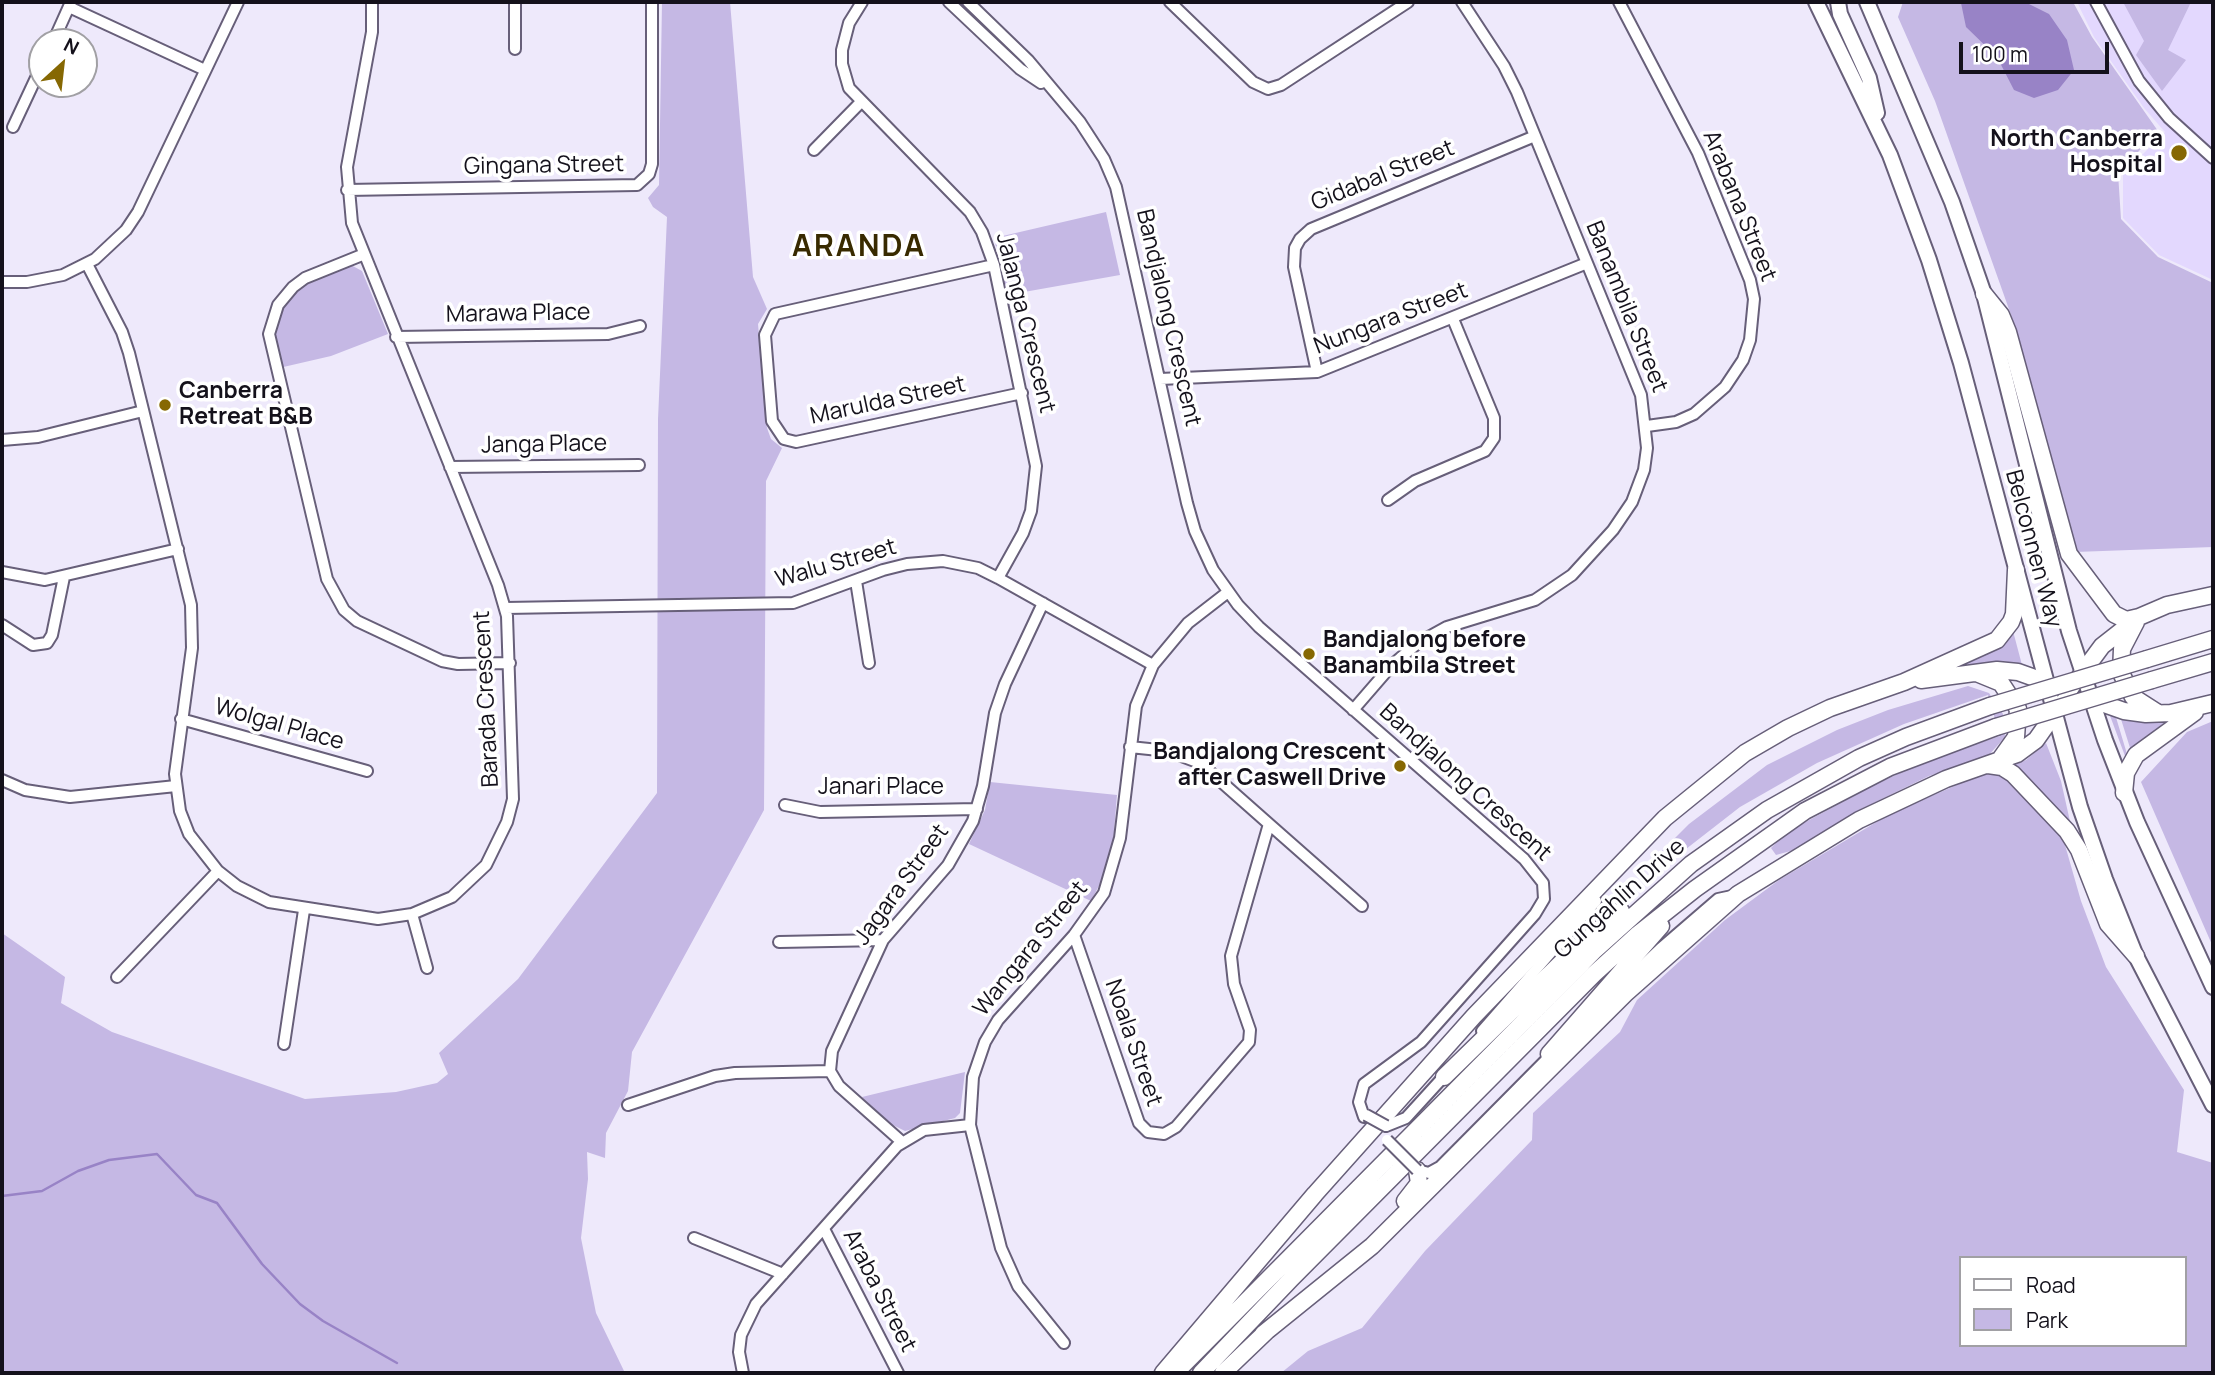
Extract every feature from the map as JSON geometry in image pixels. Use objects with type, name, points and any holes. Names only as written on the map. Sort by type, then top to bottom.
[{"type":"highway","points":[[1983,294],[2001,315],[2008,332],[2069,554],[2115,614],[2126,620],[2167,605],[2213,595]]},
{"type":"highway","points":[[1163,1373],[1315,1194],[1474,1016],[1665,818],[1745,753],[1788,728],[1830,708],[1904,682],[1999,637],[2011,622],[2015,609],[2016,570]]},
{"type":"highway","points":[[2082,673],[2102,646],[2139,617]]},
{"type":"highway","points":[[2139,617],[2122,649],[2121,673],[2133,697],[2160,714]]},
{"type":"highway","name":"Gungahlin Drive","points":[[1175,1373],[1594,951],[1653,896],[1728,835],[1811,784],[1906,737],[1990,706],[2213,639]]},
{"type":"highway","name":"Gungahlin Drive","points":[[1201,1373],[1594,974],[1695,889],[1782,825],[1827,798],[1890,766],[1996,727],[2213,662]]},
{"type":"highway","points":[[1904,682],[2011,671],[2046,682]]},
{"type":"highway","points":[[1962,674],[1978,674],[1997,680],[2017,706],[2019,723],[2016,737],[1992,764]]},
{"type":"highway","points":[[2090,699],[2124,711],[2160,714],[2208,705]]},
{"type":"highway","points":[[2124,793],[2128,766],[2136,755],[2160,735],[2208,705]]},
{"type":"highway","points":[[1263,1334],[1372,1246],[1625,994],[1738,894],[1859,820],[1946,779],[1992,764],[2031,744],[2055,713]]},
{"type":"highway","points":[[1992,764],[2009,771],[2067,831],[2079,850],[2108,924],[2136,956]]},
{"type":"highway","points":[[1444,1077],[1592,934],[1693,853],[1728,835]]},
{"type":"highway","points":[[1524,1082],[1695,889]]},
{"type":"highway","points":[[1223,1373],[1368,1241],[1416,1188],[1420,1178],[1417,1170]]},
{"type":"main road","name":"Belconnen Way","points":[[1816,2],[1881,135],[1929,260],[1961,363],[2080,807],[2136,956],[2213,1105]]},
{"type":"main road","points":[[1838,2],[1846,30],[1869,78],[1881,135]]},
{"type":"main road","name":"Belconnen Way","points":[[1867,2],[1952,202],[1983,294],[2090,699],[2124,793],[2213,987]]},
{"type":"main road","points":[[1875,19],[1882,2]]},
{"type":"main road","points":[[2055,713],[2082,673]]},
{"type":"main road","points":[[2046,682],[2090,699]]},
{"type":"street","points":[[2,282],[51,278],[86,264],[111,246],[138,212],[238,2]]},
{"type":"street","name":"Barada Crescent","points":[[86,264],[122,332],[178,549],[193,626],[181,719],[176,786],[189,834],[218,872],[258,898],[304,910],[366,919],[412,914],[452,897],[470,882],[492,854],[507,822],[514,776],[506,608],[362,254],[352,223],[347,190],[349,143],[372,33],[372,2]]},
{"type":"street","points":[[514,49],[515,2]]},
{"type":"street","name":"Gingana Street","points":[[347,190],[638,185],[649,174],[652,164],[652,2]]},
{"type":"street","name":"Jalanga Crescent","points":[[862,2],[849,23],[842,50],[844,77],[860,103],[970,212],[982,232],[994,265],[1036,466],[1036,489],[1023,533],[999,578]]},
{"type":"street","name":"Bandjalong Crescent","points":[[949,2],[1020,69],[1049,89]]},
{"type":"street","points":[[1170,2],[1253,82],[1268,89],[1282,85],[1408,2]]},
{"type":"street","name":"Banambila Street","points":[[1353,710],[1392,666],[1418,643],[1447,628],[1535,600],[1572,575],[1613,530],[1632,502],[1644,470],[1647,426],[1641,395],[1504,65],[1462,2]]},
{"type":"street","name":"Arabana Street","points":[[1619,2],[1698,153],[1741,256],[1754,299],[1750,340],[1738,370],[1726,387],[1694,414],[1676,422],[1647,426]]},
{"type":"street","points":[[2096,2],[2139,81],[2169,118],[2213,158]]},
{"type":"street","points":[[964,16],[973,3]]},
{"type":"street","name":"Bandjalong Crescent","points":[[973,3],[1028,60],[1049,89],[1080,122],[1096,146],[1116,187],[1195,531],[1213,570],[1228,592],[1259,627],[1536,870],[1544,891],[1543,902],[1535,914],[1421,1042],[1364,1084],[1359,1098],[1364,1115],[1417,1170]]},
{"type":"street","points":[[59,28],[70,5],[205,71]]},
{"type":"street","points":[[13,127],[28,95]]},
{"type":"street","points":[[814,150],[860,103]]},
{"type":"street","name":"Gidabal Street","points":[[1317,372],[1294,267],[1293,258],[1300,239],[1311,229],[1535,136]]},
{"type":"street","points":[[362,254],[305,278],[293,287],[278,305],[269,334],[327,579],[344,610],[357,621],[442,661],[458,664],[510,663]]},
{"type":"street","name":"Nungara Street","points":[[1160,379],[1317,372],[1587,263]]},
{"type":"street","name":"Marulda Street","points":[[994,265],[775,314],[765,335],[772,421],[783,439],[796,442],[1022,393]]},
{"type":"street","points":[[1388,500],[1415,481],[1485,451],[1494,438],[1494,418],[1453,318]]},
{"type":"street","name":"Marawa Place","points":[[396,337],[608,334],[640,326]]},
{"type":"street","points":[[2,440],[38,437],[143,411]]},
{"type":"street","name":"Janga Place","points":[[450,467],[639,465]]},
{"type":"street","points":[[2,572],[36,579],[64,577],[178,549]]},
{"type":"street","name":"Walu Street","points":[[506,608],[769,605],[805,600],[907,564],[931,561],[966,565],[999,578],[1153,665]]},
{"type":"street","points":[[2,625],[33,645],[47,643],[52,635],[64,577]]},
{"type":"street","points":[[856,581],[869,663]]},
{"type":"street","name":"Wangara Street","points":[[1064,1343],[1032,1308],[1011,1274],[994,1221],[970,1125],[973,1077],[985,1042],[1013,1001],[1074,936],[1104,893],[1116,860],[1136,706],[1153,665],[1188,623],[1228,592]]},
{"type":"street","name":"Jagara Street","points":[[830,1071],[832,1051],[883,940],[948,865],[977,809],[995,713],[1043,603]]},
{"type":"street","name":"Wolgal Place","points":[[181,719],[367,771]]},
{"type":"street","points":[[1130,747],[1168,751],[1199,763],[1362,906]]},
{"type":"street","points":[[2,780],[25,790],[70,797],[176,786]]},
{"type":"street","name":"Janari Place","points":[[785,805],[820,812],[977,809]]},
{"type":"street","points":[[1384,1133],[1406,1118],[1444,1077],[1641,851],[1665,818]]},
{"type":"street","name":"Noala Street","points":[[1074,936],[1139,1123],[1148,1132],[1164,1134],[1176,1127],[1249,1042],[1250,1030],[1234,984],[1231,956],[1269,824]]},
{"type":"street","points":[[117,977],[218,872]]},
{"type":"street","points":[[1417,1170],[1424,1173],[1438,1169],[1660,949],[1718,900],[1738,894]]},
{"type":"street","points":[[284,1044],[304,910]]},
{"type":"street","points":[[412,914],[427,968]]},
{"type":"street","points":[[779,942],[883,940]]},
{"type":"street","points":[[628,1105],[735,1073],[830,1071],[839,1086],[902,1142]]},
{"type":"street","name":"Araba Street","points":[[743,1373],[739,1352],[747,1319],[783,1274],[902,1142],[924,1130],[970,1125]]},
{"type":"street","name":"Araba Street","points":[[824,1228],[898,1373]]},
{"type":"street","points":[[694,1238],[783,1274]]},
{"type":"shaded area","points":[[2025,2],[2049,14],[2067,40],[2074,70],[2058,90],[2034,98],[2014,90],[1997,57],[1966,27],[1961,3]]},
{"type":"shaded area","name":"North Canberra Hospital","points":[[2077,2],[2213,2],[2213,280],[2159,255],[2123,218],[2123,174],[2165,132],[2144,108],[2094,37]]},
{"type":"green space","points":[[662,2],[730,2],[753,277],[767,309],[758,324],[767,428],[771,439],[782,448],[766,481],[764,810],[632,1052],[628,1091],[606,1133],[605,1158],[587,1152],[588,1179],[581,1238],[596,1313],[625,1373],[2,1373],[2,933],[65,977],[61,1003],[112,1032],[305,1099],[396,1092],[437,1083],[448,1074],[439,1053],[518,979],[657,793],[658,419],[667,217],[653,207],[648,198],[659,185]]},
{"type":"green space","points":[[1903,2],[2073,2],[2092,37],[2158,131],[2118,173],[2121,219],[2158,257],[2213,283],[2213,547],[2075,552],[2016,329],[1935,101],[1898,17]]},
{"type":"green space","points":[[2123,2],[2191,2],[2168,50],[2186,60],[2162,91],[2136,55],[2144,41]]},
{"type":"green space","points":[[1106,212],[1120,275],[1007,295],[994,238]]},
{"type":"green space","points":[[351,265],[362,271],[388,334],[331,356],[279,368],[274,334],[283,307],[301,287]]},
{"type":"green space","points":[[2013,631],[2022,665],[1993,663],[1957,666]]},
{"type":"green space","points":[[1968,686],[1989,693],[2003,714],[2005,737],[1988,756],[1929,776],[1857,811],[1794,850],[1776,855],[1771,848],[1787,832],[1874,785],[1926,761],[2000,736],[1988,695],[1904,724],[1817,763],[1740,807],[1659,870],[1658,855],[1689,824],[1767,765],[1837,730],[1888,710]]},
{"type":"green space","points":[[2109,713],[2115,714],[2127,754],[2125,756]]},
{"type":"green space","points":[[2120,716],[2164,719],[2165,722],[2131,751]]},
{"type":"green space","points":[[2213,721],[2213,947],[2141,782],[2187,732]]},
{"type":"green space","points":[[2046,743],[2061,781],[2071,826],[2012,766],[2026,760]]},
{"type":"green space","points":[[1995,772],[2008,778],[2063,838],[2081,901],[2106,967],[2184,1090],[2177,1152],[2213,1163],[2213,1373],[1281,1373],[1308,1351],[1362,1328],[1425,1251],[1532,1140],[1533,1113],[1620,1032],[1637,1000],[1725,920],[1779,880],[1890,814],[1980,775]]},
{"type":"green space","points":[[990,782],[1117,795],[1113,844],[1102,880],[1091,901],[969,844],[985,810]]},
{"type":"green space","points":[[965,1072],[960,1113],[955,1118],[905,1131],[891,1124],[862,1097]]},
{"type":"waterway","points":[[2,1196],[42,1191],[78,1171],[109,1160],[157,1154],[196,1195],[217,1203],[262,1264],[300,1304],[323,1321],[397,1363]]},
{"type":"place","name":"North Canberra Hospital","points":[[2179,153]]},
{"type":"place","name":"Canberra Retreat B&B","points":[[165,405]]},
{"type":"place","name":"Bandjalong before Banambila Street","points":[[1309,654]]},
{"type":"place","name":"Bandjalong Crescent after Caswell Drive","points":[[1400,766]]},
{"type":"district","name":"ARANDA","points":[[859,248]]}]
